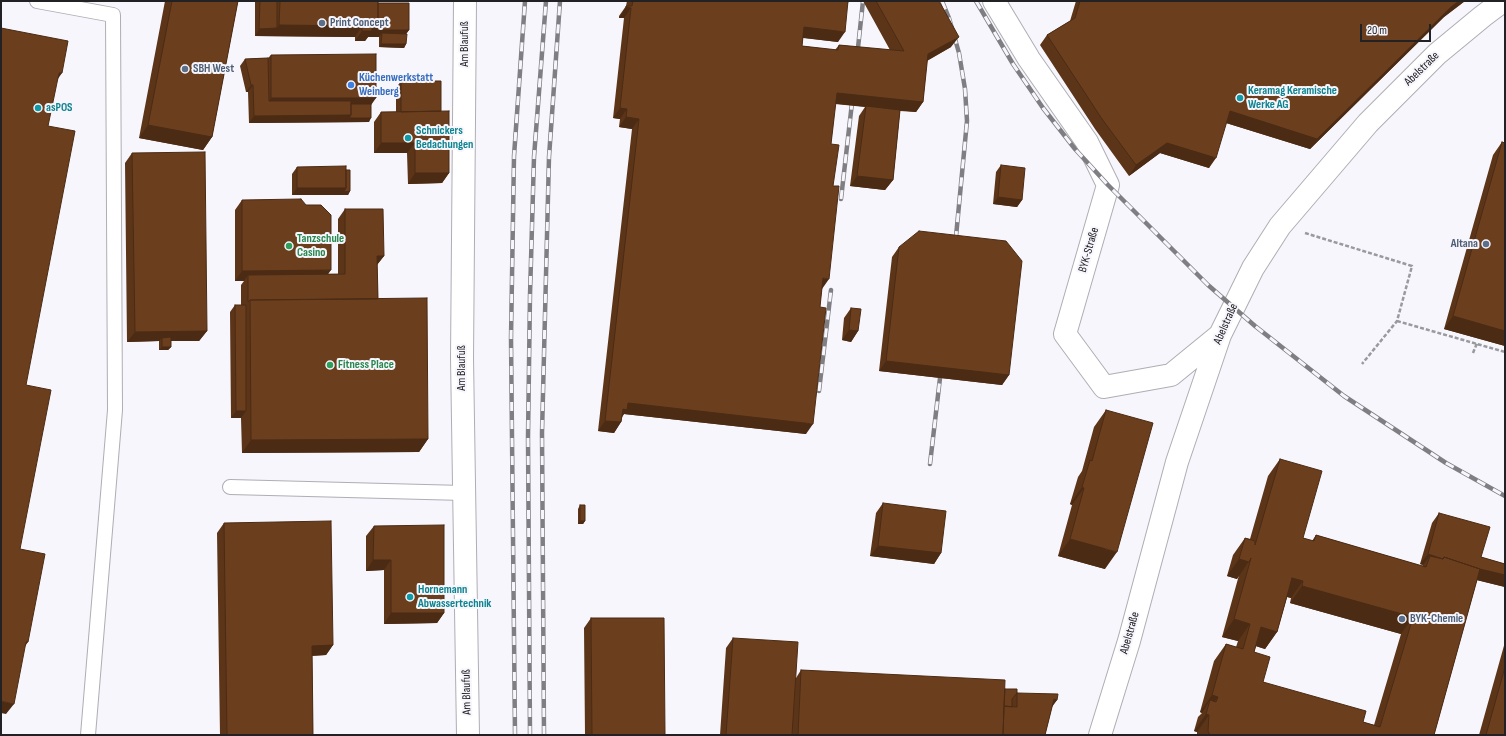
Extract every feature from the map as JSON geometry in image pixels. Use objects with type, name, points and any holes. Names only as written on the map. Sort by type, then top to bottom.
[{"type":"street","name":"Am Blaufuß","points":[[465,1],[462,358],[468,735]]},
{"type":"street","name":"BYK-Straße","points":[[994,1],[1030,59],[1087,142],[1108,185],[1065,334],[1104,387],[1171,375],[1220,335]]},
{"type":"street","name":"Abelstraße","points":[[1100,735],[1129,641],[1177,462],[1220,335],[1253,268],[1280,226],[1368,123],[1437,54],[1503,1]]},
{"type":"lane","points":[[37,1],[113,15],[115,410],[88,735]]},
{"type":"lane","points":[[230,487],[464,493]]},
{"type":"path","points":[[1280,226],[1412,266],[1397,321],[1362,364]]},
{"type":"path","points":[[1397,321],[1505,352]]},
{"type":"path","points":[[1473,353],[1477,343]]},
{"type":"building","name":"SBH West","points":[[172,1],[238,1],[212,137],[148,125]]},
{"type":"building","points":[[260,1],[277,1],[277,28],[259,29]]},
{"type":"building","name":"Print Concept","points":[[280,1],[378,1],[378,27],[372,27],[372,31],[362,31],[362,26],[279,25]]},
{"type":"building","points":[[633,1],[848,1],[845,32],[804,27],[802,46],[838,50],[839,45],[904,51],[876,1],[939,1],[959,37],[928,54],[923,102],[837,93],[831,144],[839,145],[833,186],[839,186],[829,279],[823,278],[820,307],[826,308],[813,424],[628,403],[627,410],[623,409],[621,422],[605,421],[639,119],[626,117],[627,109],[620,108],[631,8],[626,6],[632,6]]},
{"type":"building","name":"Keramag Keramische Werke AG","points":[[1080,1],[1459,1],[1451,7],[1317,139],[1230,111],[1216,158],[1167,143],[1136,165],[1102,119],[1047,35],[1075,18]]},
{"type":"building","points":[[378,3],[409,3],[409,30],[376,30],[378,27]]},
{"type":"building","points":[[1,28],[68,41],[62,73],[59,73],[48,126],[75,131],[26,385],[51,390],[20,549],[45,554],[14,704],[1,701]]},
{"type":"building","points":[[382,33],[407,34],[406,44],[381,44]]},
{"type":"building","points":[[376,54],[376,98],[271,98],[271,55]]},
{"type":"building","points":[[268,58],[269,101],[351,101],[351,115],[254,116],[253,85],[251,85],[245,59]]},
{"type":"building","points":[[401,81],[441,81],[441,111],[401,112]]},
{"type":"building","points":[[351,104],[371,104],[371,118],[349,118],[351,115]]},
{"type":"building","points":[[866,106],[900,110],[893,180],[857,176]]},
{"type":"building","name":"Schnickers Bedachungen","points":[[449,111],[449,173],[415,173],[415,143],[381,143],[381,112]]},
{"type":"building","name":"Altana","points":[[1502,142],[1505,143],[1505,331],[1453,316]]},
{"type":"building","points":[[205,152],[207,331],[135,332],[132,153]]},
{"type":"building","points":[[1001,165],[1025,168],[1022,200],[998,197]]},
{"type":"building","points":[[346,166],[346,188],[297,188],[297,167]]},
{"type":"building","points":[[346,170],[350,170],[350,191],[344,192],[346,188]]},
{"type":"building","points":[[301,199],[306,205],[321,205],[331,215],[331,270],[242,271],[242,200]]},
{"type":"building","points":[[345,209],[383,209],[384,256],[377,256],[378,299],[250,300],[248,302],[248,275],[345,274]]},
{"type":"building","points":[[919,231],[1006,241],[1022,261],[1009,375],[886,361],[899,247]]},
{"type":"building","name":"Fitness Place","points":[[427,298],[428,439],[251,440],[250,300]]},
{"type":"building","points":[[235,305],[246,305],[246,411],[236,411]]},
{"type":"building","points":[[851,308],[861,309],[858,331],[849,330]]},
{"type":"building","points":[[171,337],[171,347],[162,347],[162,338]]},
{"type":"building","points":[[1106,410],[1153,423],[1117,552],[1070,539],[1084,488],[1082,487],[1090,460],[1092,461]]},
{"type":"building","name":"BYK-Chemie","points":[[1280,459],[1322,471],[1303,538],[1314,541],[1316,535],[1426,567],[1430,556],[1443,559],[1444,557],[1480,569],[1434,735],[1210,735],[1208,731],[1209,715],[1206,714],[1210,700],[1216,702],[1218,697],[1212,695],[1226,644],[1243,649],[1250,624],[1234,619],[1251,558],[1249,562],[1239,559],[1245,538],[1255,541],[1255,545]],"holes":[[[1292,578],[1303,581],[1302,586],[1413,617],[1380,727],[1363,722],[1366,711],[1263,682],[1270,657],[1254,652],[1261,627],[1277,632]]]},
{"type":"building","points":[[883,503],[946,511],[941,553],[878,546]]},
{"type":"building","points":[[580,505],[585,505],[585,521],[580,521]]},
{"type":"building","points":[[1439,513],[1490,527],[1481,557],[1505,564],[1505,575],[1480,569],[1444,557],[1443,559],[1428,554]]},
{"type":"building","points":[[331,521],[333,645],[312,646],[313,735],[227,735],[224,523]]},
{"type":"building","name":"Hornemann Abwassertechnik","points":[[444,525],[444,613],[391,613],[391,560],[373,560],[374,526]]},
{"type":"building","points":[[591,618],[664,618],[665,735],[592,735]]},
{"type":"building","points":[[733,638],[798,642],[792,735],[726,735]]},
{"type":"building","points":[[1505,667],[1505,735],[1486,735]]},
{"type":"building","points":[[801,670],[1005,680],[1003,735],[798,735]]},
{"type":"building","points":[[1005,689],[1017,689],[1017,693],[1012,699],[1012,707],[1004,706]]},
{"type":"building","points":[[1017,693],[1058,694],[1057,700],[1054,699],[1045,735],[1003,735],[1004,706],[1017,707]]},
{"type":"railway","points":[[515,735],[511,338],[514,156],[525,1]]},
{"type":"railway","points":[[530,735],[528,437],[530,295],[534,157],[546,1]]},
{"type":"railway","points":[[544,735],[542,433],[549,157],[560,1]]},
{"type":"railway","points":[[857,57],[863,1]]},
{"type":"railway","points":[[942,1],[949,18],[959,53],[965,89],[967,121],[955,247]]},
{"type":"railway","points":[[976,1],[1013,64],[1043,108],[1075,149],[1108,185],[1208,285],[1255,326],[1344,396],[1446,463],[1505,496]]},
{"type":"railway","points":[[841,199],[853,94]]},
{"type":"railway","points":[[819,391],[831,290]]},
{"type":"railway","points":[[930,464],[940,378]]},
{"type":"place","name":"Print Concept","points":[[322,23]]},
{"type":"place","name":"SBH West","points":[[185,69]]},
{"type":"place","name":"Küchenwerkstatt Weinberg","points":[[351,85]]},
{"type":"place","name":"Keramag Keramische Werke AG","points":[[1240,98]]},
{"type":"place","name":"asPOS","points":[[38,108]]},
{"type":"place","name":"Schnickers Bedachungen","points":[[408,138]]},
{"type":"place","name":"Altana","points":[[1486,244]]},
{"type":"place","name":"Tanzschule Casino","points":[[289,246]]},
{"type":"place","name":"Fitness Place","points":[[330,365]]},
{"type":"place","name":"Hornemann Abwassertechnik","points":[[410,597]]},
{"type":"place","name":"BYK-Chemie","points":[[1402,619]]}]
